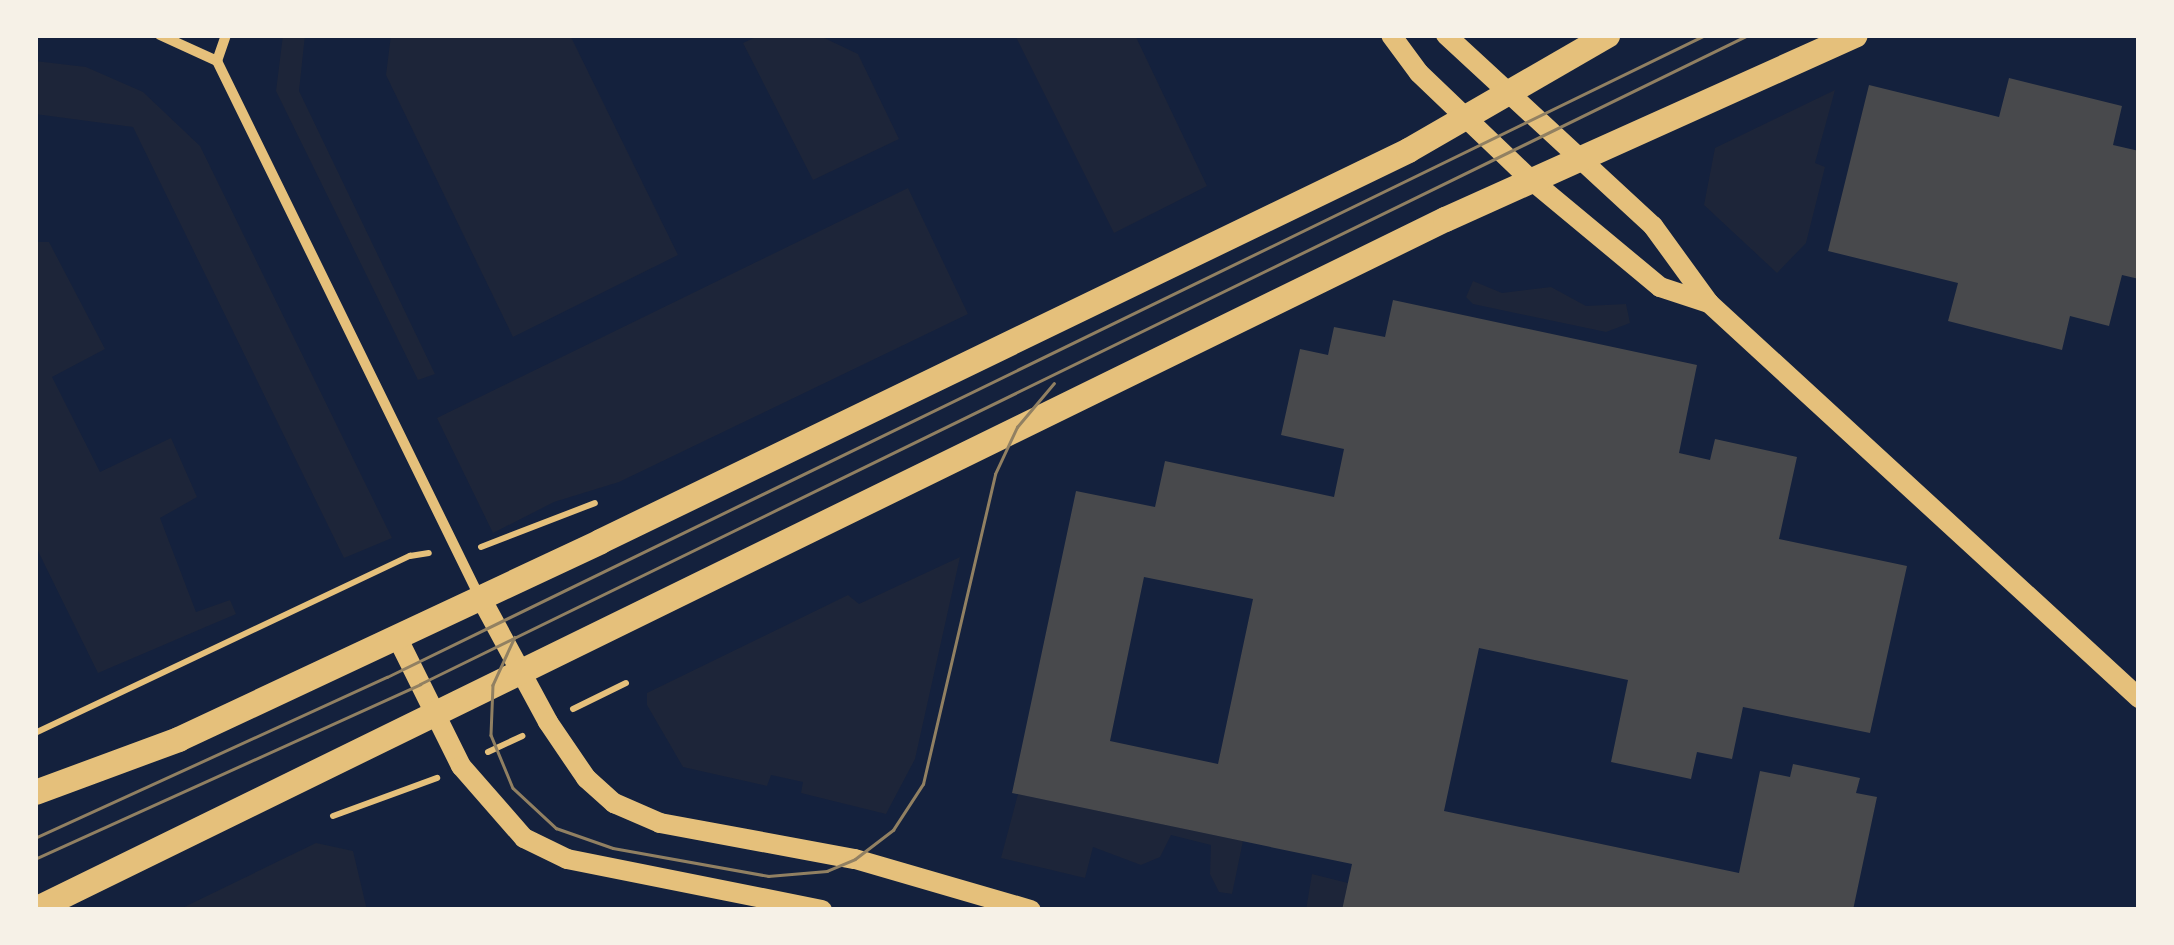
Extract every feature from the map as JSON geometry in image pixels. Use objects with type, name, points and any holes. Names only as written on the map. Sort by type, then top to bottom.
[{"type":"main road","points":[[1391,35],[1464,119],[1530,179],[1660,287],[1709,303]]},
{"type":"main road","points":[[1446,35],[1654,226],[1709,303],[2139,698]]},
{"type":"main road","points":[[35,792],[178,740],[480,598],[1464,119],[1607,35]]},
{"type":"main road","points":[[35,909],[1530,179],[1581,160],[1856,35]]},
{"type":"main road","points":[[480,598],[581,772],[614,803],[660,823],[855,859],[1031,910]]},
{"type":"main road","points":[[397,637],[484,800],[544,851],[822,910]]},
{"type":"street","points":[[160,35],[217,61],[480,598]]},
{"type":"street","points":[[217,61],[226,35]]},
{"type":"path","points":[[35,733],[410,556],[489,546],[602,501]]},
{"type":"path","points":[[607,692],[626,683]]},
{"type":"shaded area","points":[[283,35],[305,35],[299,91],[435,374],[418,380],[276,91]]},
{"type":"shaded area","points":[[391,35],[570,35],[678,255],[513,337],[386,75]]},
{"type":"shaded area","points":[[760,35],[818,35],[858,54],[899,139],[813,180],[743,43]]},
{"type":"shaded area","points":[[1015,35],[1135,35],[1207,186],[1114,233]]},
{"type":"shaded area","points":[[35,61],[86,67],[143,92],[200,146],[392,538],[344,558],[133,127],[35,114]]},
{"type":"shaded area","points":[[1835,90],[1815,163],[1825,167],[1806,243],[1777,273],[1704,205],[1715,148]]},
{"type":"shaded area","points":[[908,188],[968,314],[619,482],[554,502],[493,533],[437,418]]},
{"type":"shaded area","points":[[35,242],[49,242],[105,349],[52,377],[100,472],[171,438],[197,497],[160,518],[196,612],[230,600],[236,614],[98,673],[35,545]]},
{"type":"shaded area","points":[[1473,281],[1502,293],[1551,287],[1586,306],[1626,304],[1630,323],[1606,332],[1473,304],[1466,297]]},
{"type":"shaded area","points":[[960,557],[915,759],[886,814],[801,793],[803,782],[771,775],[767,786],[683,767],[647,705],[647,693],[848,595],[859,604]]},
{"type":"shaded area","points":[[1018,794],[1243,841],[1232,894],[1219,892],[1210,874],[1211,845],[1171,835],[1160,857],[1141,865],[1093,847],[1085,878],[1001,858]]},
{"type":"shaded area","points":[[316,843],[353,851],[367,910],[178,910]]},
{"type":"shaded area","points":[[1312,874],[1348,883],[1342,910],[1306,910]]},
{"type":"building","points":[[2009,78],[2122,106],[2113,145],[2139,151],[2139,279],[2122,275],[2109,326],[2070,316],[2062,350],[1948,321],[1958,283],[1828,251],[1869,85],[1999,117]]},
{"type":"building","points":[[1393,300],[1697,365],[1679,453],[1710,460],[1715,439],[1797,457],[1779,539],[1907,566],[1870,733],[1743,707],[1732,759],[1697,752],[1691,779],[1611,762],[1628,680],[1479,648],[1444,811],[1739,873],[1760,771],[1790,777],[1793,764],[1860,778],[1856,793],[1877,797],[1853,910],[1342,910],[1352,864],[1012,793],[1076,491],[1155,507],[1165,461],[1334,497],[1344,449],[1281,435],[1300,349],[1328,355],[1334,327],[1385,337]],"holes":[[[1144,577],[1253,599],[1218,764],[1110,741]]]},
{"type":"tram line","points":[[35,838],[387,677],[1705,35]]},
{"type":"tram line","points":[[35,859],[420,684],[1748,35]]},
{"type":"tram line","points":[[515,637],[493,685],[491,735],[513,788],[556,828],[613,848],[768,876],[827,871],[855,859],[893,830],[923,784],[995,474],[1017,427],[1054,383]]}]
